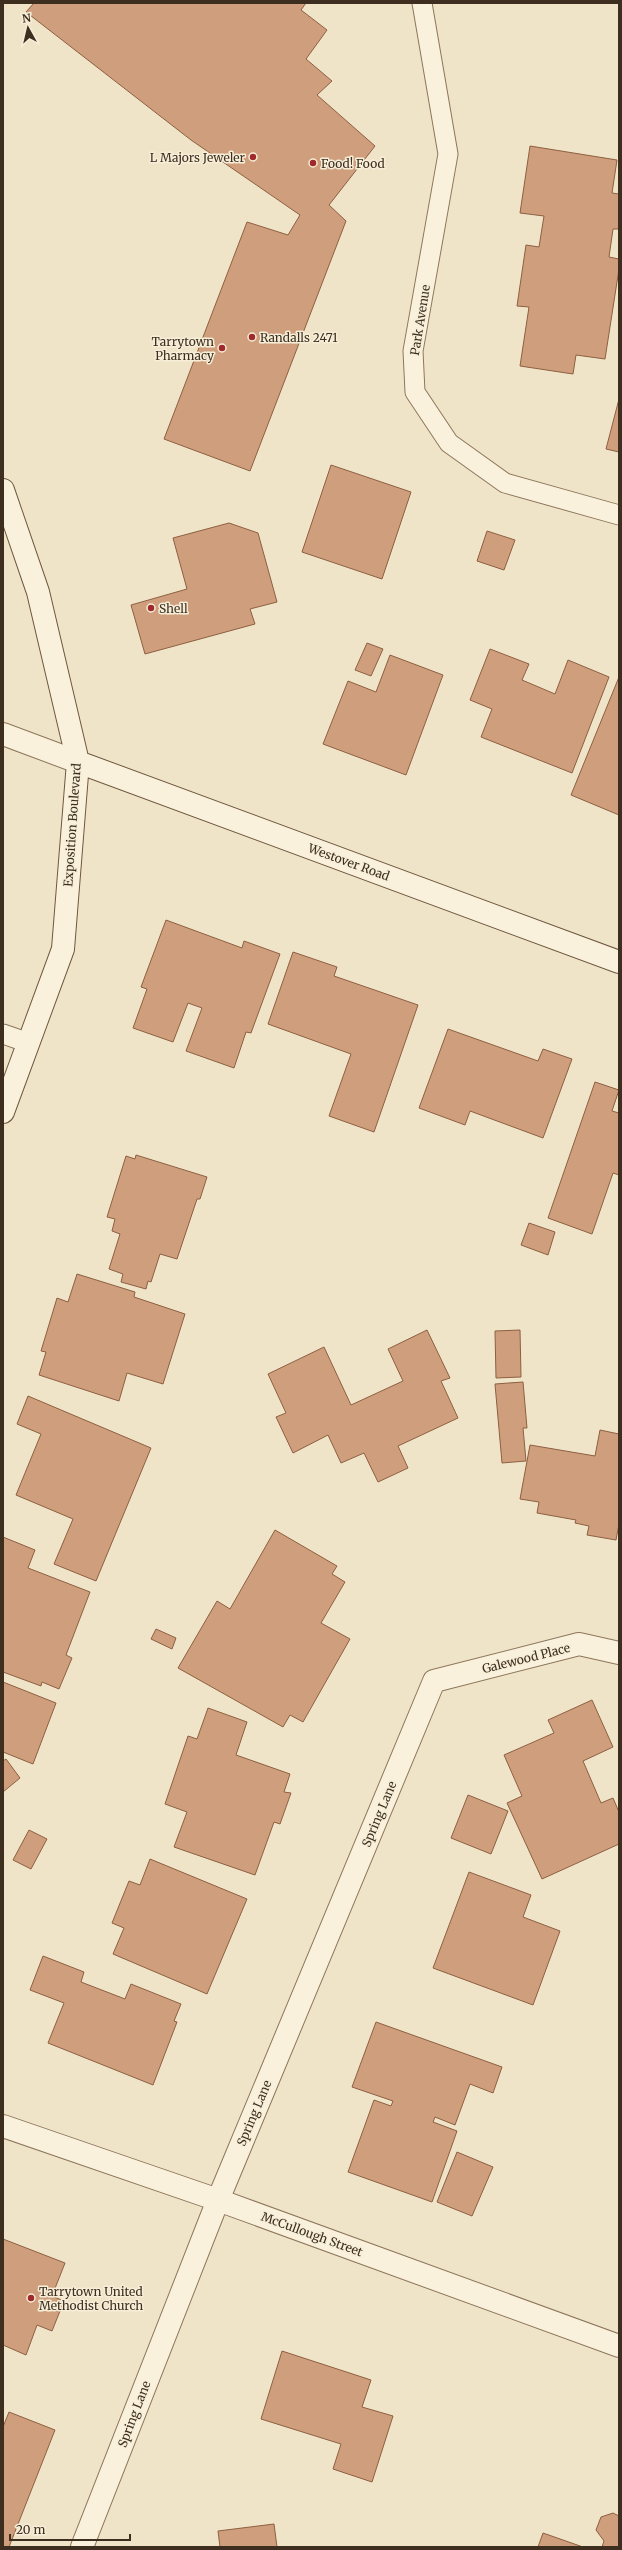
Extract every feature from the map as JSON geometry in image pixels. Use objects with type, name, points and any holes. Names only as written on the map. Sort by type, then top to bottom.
[{"type":"street","name":"Exposition Boulevard","points":[[3,490],[38,592],[78,762],[63,949],[3,1112]]},
{"type":"street","name":"Westover Road","points":[[3,734],[619,962]]},
{"type":"street","name":"Galewood Place","points":[[434,1681],[578,1644],[619,1653]]},
{"type":"street","name":"Spring Lane","points":[[82,2547],[218,2200],[434,1681]]},
{"type":"street","name":"McCullough Street","points":[[3,2126],[218,2200],[619,2346]]},
{"type":"lane","name":"Park Avenue","points":[[422,3],[448,154],[413,351],[415,392],[449,443],[505,483],[619,515]]},
{"type":"lane","points":[[3,1034],[29,1043]]},
{"type":"building","name":"Randalls 2471","points":[[34,3],[306,3],[301,10],[327,30],[306,59],[332,81],[317,95],[375,146],[329,205],[346,221],[250,471],[164,439],[247,222],[288,235],[300,215],[191,140],[26,12]]},
{"type":"building","points":[[530,146],[617,160],[612,193],[619,194],[619,229],[613,229],[609,257],[619,259],[619,269],[605,359],[576,355],[573,374],[520,366],[529,307],[517,306],[526,245],[539,247],[544,216],[520,213]]},
{"type":"building","points":[[619,399],[619,452],[606,449]]},
{"type":"building","points":[[331,465],[411,492],[382,579],[302,552]]},
{"type":"building","points":[[229,523],[258,533],[277,602],[250,609],[255,624],[145,654],[131,605],[187,589],[173,538]]},
{"type":"building","points":[[487,531],[515,540],[504,570],[477,561]]},
{"type":"building","points":[[367,643],[383,649],[371,676],[355,670]]},
{"type":"building","points":[[490,649],[529,664],[522,680],[555,694],[568,660],[609,677],[572,773],[481,737],[492,709],[470,700]]},
{"type":"building","points":[[390,655],[443,675],[406,775],[323,744],[348,681],[376,692]]},
{"type":"building","points":[[619,677],[619,815],[571,795]]},
{"type":"building","points":[[166,920],[242,948],[244,941],[280,954],[251,1033],[246,1032],[234,1068],[186,1051],[202,1008],[188,1003],[173,1042],[133,1028],[147,989],[141,987]]},
{"type":"building","points":[[293,952],[337,967],[334,976],[418,1005],[374,1132],[329,1116],[351,1054],[268,1024]]},
{"type":"building","points":[[448,1029],[538,1061],[543,1049],[572,1059],[543,1138],[470,1111],[465,1125],[419,1108]]},
{"type":"building","points":[[595,1082],[619,1090],[612,1111],[619,1113],[619,1175],[613,1173],[592,1234],[548,1218]]},
{"type":"building","points":[[136,1155],[207,1177],[200,1199],[197,1199],[177,1259],[160,1254],[151,1282],[148,1281],[146,1289],[121,1282],[123,1274],[109,1269],[120,1234],[112,1231],[115,1219],[107,1217],[126,1156],[135,1159]]},
{"type":"building","points":[[529,1223],[555,1232],[548,1255],[521,1245]]},
{"type":"building","points":[[77,1274],[135,1292],[134,1297],[185,1314],[163,1384],[127,1373],[119,1401],[39,1375],[46,1352],[41,1351],[57,1298],[68,1302]]},
{"type":"building","points":[[427,1330],[450,1378],[441,1381],[458,1418],[398,1446],[408,1468],[378,1482],[364,1453],[341,1463],[328,1435],[293,1453],[276,1417],[286,1413],[268,1374],[324,1347],[351,1405],[403,1381],[388,1349]]},
{"type":"building","points":[[520,1330],[521,1377],[496,1378],[495,1331]]},
{"type":"building","points":[[523,1382],[527,1428],[523,1428],[526,1461],[502,1463],[495,1384]]},
{"type":"building","points":[[28,1396],[151,1448],[96,1581],[54,1564],[73,1519],[16,1495],[41,1434],[17,1424]]},
{"type":"building","points":[[600,1430],[619,1434],[619,1524],[616,1540],[587,1535],[589,1526],[575,1523],[576,1520],[537,1513],[539,1502],[520,1499],[530,1445],[595,1456]]},
{"type":"building","points":[[275,1530],[337,1566],[332,1574],[345,1582],[321,1623],[350,1639],[303,1722],[290,1715],[283,1727],[178,1668],[217,1601],[230,1609]]},
{"type":"building","points":[[3,1537],[35,1550],[28,1568],[90,1592],[66,1655],[72,1658],[59,1689],[42,1682],[41,1686],[3,1672]]},
{"type":"building","points":[[156,1629],[176,1638],[172,1649],[151,1639]]},
{"type":"building","points":[[3,1682],[56,1703],[33,1764],[3,1752]]},
{"type":"building","points":[[592,1700],[613,1747],[583,1761],[601,1803],[613,1798],[619,1812],[619,1844],[542,1879],[507,1803],[522,1796],[504,1755],[554,1733],[548,1720]]},
{"type":"building","points":[[208,1708],[247,1722],[236,1755],[290,1774],[284,1792],[291,1793],[280,1824],[274,1822],[255,1875],[174,1847],[187,1812],[165,1804],[188,1736],[197,1739]]},
{"type":"building","points":[[6,1759],[20,1778],[3,1792],[3,1761]]},
{"type":"building","points":[[468,1795],[508,1811],[491,1854],[451,1838]]},
{"type":"building","points":[[29,1830],[47,1839],[31,1869],[13,1860]]},
{"type":"building","points":[[150,1859],[247,1899],[207,1994],[113,1954],[124,1928],[112,1923],[129,1881],[140,1885]]},
{"type":"building","points":[[469,1872],[531,1895],[523,1917],[560,1931],[533,2005],[433,1968]]},
{"type":"building","points":[[43,1956],[84,1972],[81,1982],[125,1999],[131,1984],[181,2004],[174,2021],[177,2022],[153,2085],[48,2043],[64,2003],[30,1990]]},
{"type":"building","points":[[376,2022],[502,2067],[493,2093],[470,2084],[455,2125],[435,2117],[433,2122],[457,2131],[432,2202],[348,2172],[374,2100],[391,2106],[393,2101],[352,2087]]},
{"type":"building","points":[[457,2152],[493,2167],[472,2216],[437,2202]]},
{"type":"building","name":"Tarrytown United Methodist Church","points":[[3,2239],[65,2263],[52,2296],[64,2301],[52,2331],[37,2325],[26,2355],[3,2345]]},
{"type":"building","points":[[282,2351],[371,2380],[362,2407],[393,2416],[372,2482],[333,2469],[341,2444],[261,2419]]},
{"type":"building","points":[[9,2412],[55,2430],[9,2547],[3,2547],[3,2427]]},
{"type":"building","points":[[613,2513],[619,2516],[619,2547],[602,2547],[604,2541],[596,2530],[601,2517]]},
{"type":"building","points":[[274,2524],[277,2547],[220,2547],[218,2531]]},
{"type":"building","points":[[543,2533],[583,2547],[538,2547]]},
{"type":"place","name":"L Majors Jeweler","points":[[253,157]]},
{"type":"place","name":"Food! Food","points":[[313,163]]},
{"type":"place","name":"Randalls 2471","points":[[252,337]]},
{"type":"place","name":"Tarrytown Pharmacy","points":[[222,348]]},
{"type":"place","name":"Shell","points":[[151,608]]},
{"type":"place","name":"Tarrytown United Methodist Church","points":[[31,2298]]}]
